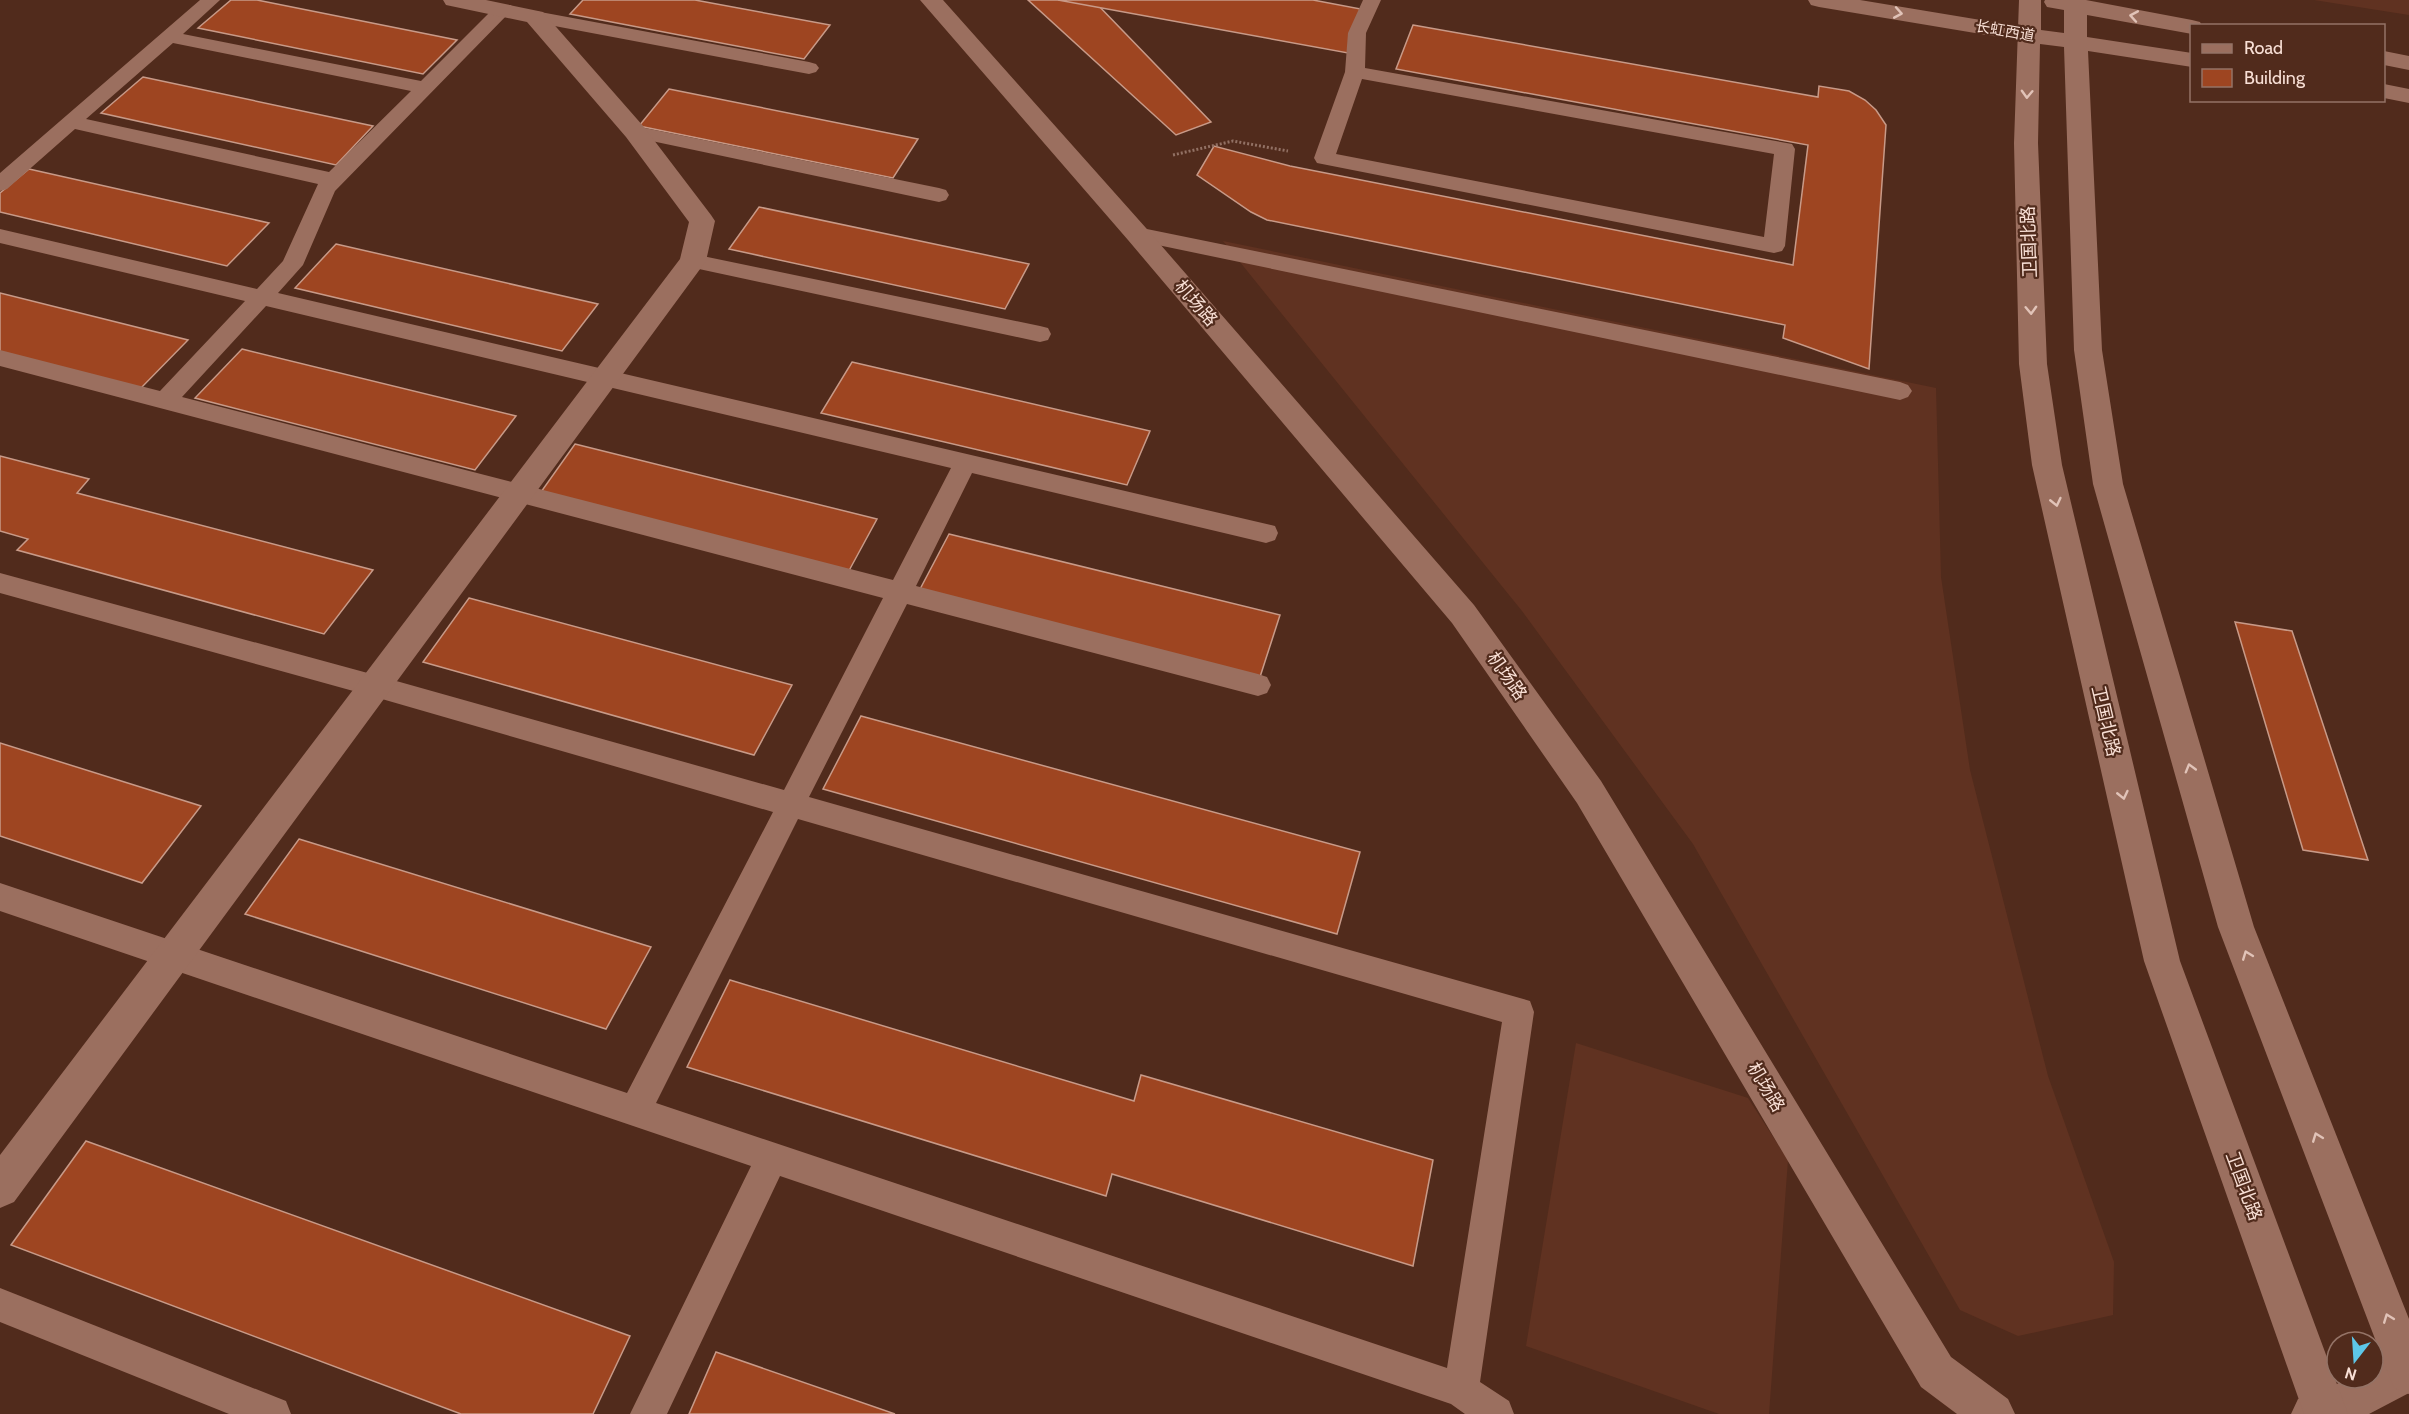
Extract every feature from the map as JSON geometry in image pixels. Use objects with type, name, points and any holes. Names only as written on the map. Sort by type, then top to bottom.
[{"type":"street","points":[[0,1188],[693,261],[702,221],[543,9],[504,9],[454,0]]},
{"type":"street","name":"机场路","points":[[930,0],[1137,234],[1463,614],[1589,792],[1936,1372],[1993,1414]]},
{"type":"street","name":"长虹西道","points":[[1819,0],[2190,60]]},
{"type":"street","name":"卫国北路","points":[[2030,0],[2026,143],[2033,364],[2047,465],[2162,961],[2322,1414]]},
{"type":"street","points":[[2042,0],[2075,3],[2190,27]]},
{"type":"street","points":[[2075,3],[2077,113],[2088,350],[2108,484],[2236,927],[2408,1372],[2322,1414]]},
{"type":"street","points":[[2385,58],[2409,63]]},
{"type":"street","points":[[2385,92],[2409,96]]},
{"type":"lane","points":[[0,184],[211,0]]},
{"type":"lane","points":[[1355,72],[1785,149],[1774,246],[1324,158],[1355,72],[1357,33],[1372,0]]},
{"type":"lane","points":[[165,400],[292,265],[326,188],[504,9]]},
{"type":"lane","points":[[543,9],[809,68]]},
{"type":"lane","points":[[168,37],[424,88]]},
{"type":"lane","points":[[70,122],[333,180]]},
{"type":"lane","points":[[635,132],[939,195]]},
{"type":"lane","points":[[1137,234],[1900,391]]},
{"type":"lane","points":[[0,236],[1266,533]]},
{"type":"lane","points":[[693,261],[1040,334]]},
{"type":"lane","points":[[0,357],[1258,685]]},
{"type":"lane","points":[[635,1110],[966,462]]},
{"type":"lane","points":[[0,583],[375,686],[1519,1012],[1461,1390]]},
{"type":"lane","points":[[0,897],[1461,1390],[1496,1414]]},
{"type":"lane","points":[[648,1414],[772,1156]]},
{"type":"lane","points":[[0,1305],[273,1414]]},
{"type":"path","points":[[1173,155],[1233,141],[1324,158]]},
{"type":"shaded area","points":[[2314,0],[2409,0],[2409,15]]},
{"type":"shaded area","points":[[1223,241],[1936,388],[1941,577],[1970,770],[2048,1076],[2114,1262],[2113,1315],[2018,1336],[1960,1310],[1693,844],[1522,611]]},
{"type":"shaded area","points":[[1576,1043],[1748,1098],[1788,1160],[1769,1414],[1719,1414],[1526,1346]]},
{"type":"building","points":[[231,0],[257,0],[457,40],[423,74],[198,28]]},
{"type":"building","points":[[583,0],[695,0],[830,25],[804,59],[570,14]]},
{"type":"building","points":[[1028,0],[1093,0],[1211,122],[1176,135]]},
{"type":"building","points":[[1058,0],[1313,0],[1366,10],[1348,53]]},
{"type":"building","points":[[1413,25],[1818,97],[1819,86],[1849,91],[1865,100],[1876,110],[1886,125],[1869,369],[1783,338],[1785,325],[1267,220],[1251,212],[1197,175],[1214,146],[1290,166],[1793,265],[1808,145],[1396,69]]},
{"type":"building","points":[[143,77],[373,126],[336,165],[101,113]]},
{"type":"building","points":[[669,89],[918,139],[893,178],[639,126]]},
{"type":"building","points":[[29,169],[269,223],[227,266],[0,212],[0,193]]},
{"type":"building","points":[[759,207],[1029,264],[1005,309],[729,249]]},
{"type":"building","points":[[336,244],[598,304],[562,351],[295,288]]},
{"type":"building","points":[[0,293],[188,340],[141,388],[0,353]]},
{"type":"building","points":[[242,349],[516,416],[475,470],[195,398]]},
{"type":"building","points":[[852,362],[1150,431],[1127,485],[821,413]]},
{"type":"building","points":[[575,444],[877,519],[845,578],[536,499]]},
{"type":"building","points":[[0,456],[89,479],[77,493],[373,570],[324,634],[17,550],[28,539],[0,531]]},
{"type":"building","points":[[949,534],[1280,615],[1259,680],[918,593]]},
{"type":"building","points":[[469,598],[792,685],[754,755],[423,662]]},
{"type":"building","points":[[2235,622],[2292,631],[2368,860],[2303,850]]},
{"type":"building","points":[[861,716],[1360,852],[1337,934],[823,789]]},
{"type":"building","points":[[0,743],[201,806],[142,883],[0,836]]},
{"type":"building","points":[[299,839],[651,947],[606,1029],[245,914]]},
{"type":"building","points":[[730,980],[1134,1101],[1141,1075],[1433,1160],[1413,1266],[1112,1174],[1106,1196],[687,1067]]},
{"type":"building","points":[[86,1141],[630,1336],[593,1414],[461,1414],[11,1245]]},
{"type":"building","points":[[716,1352],[895,1414],[689,1414]]}]
